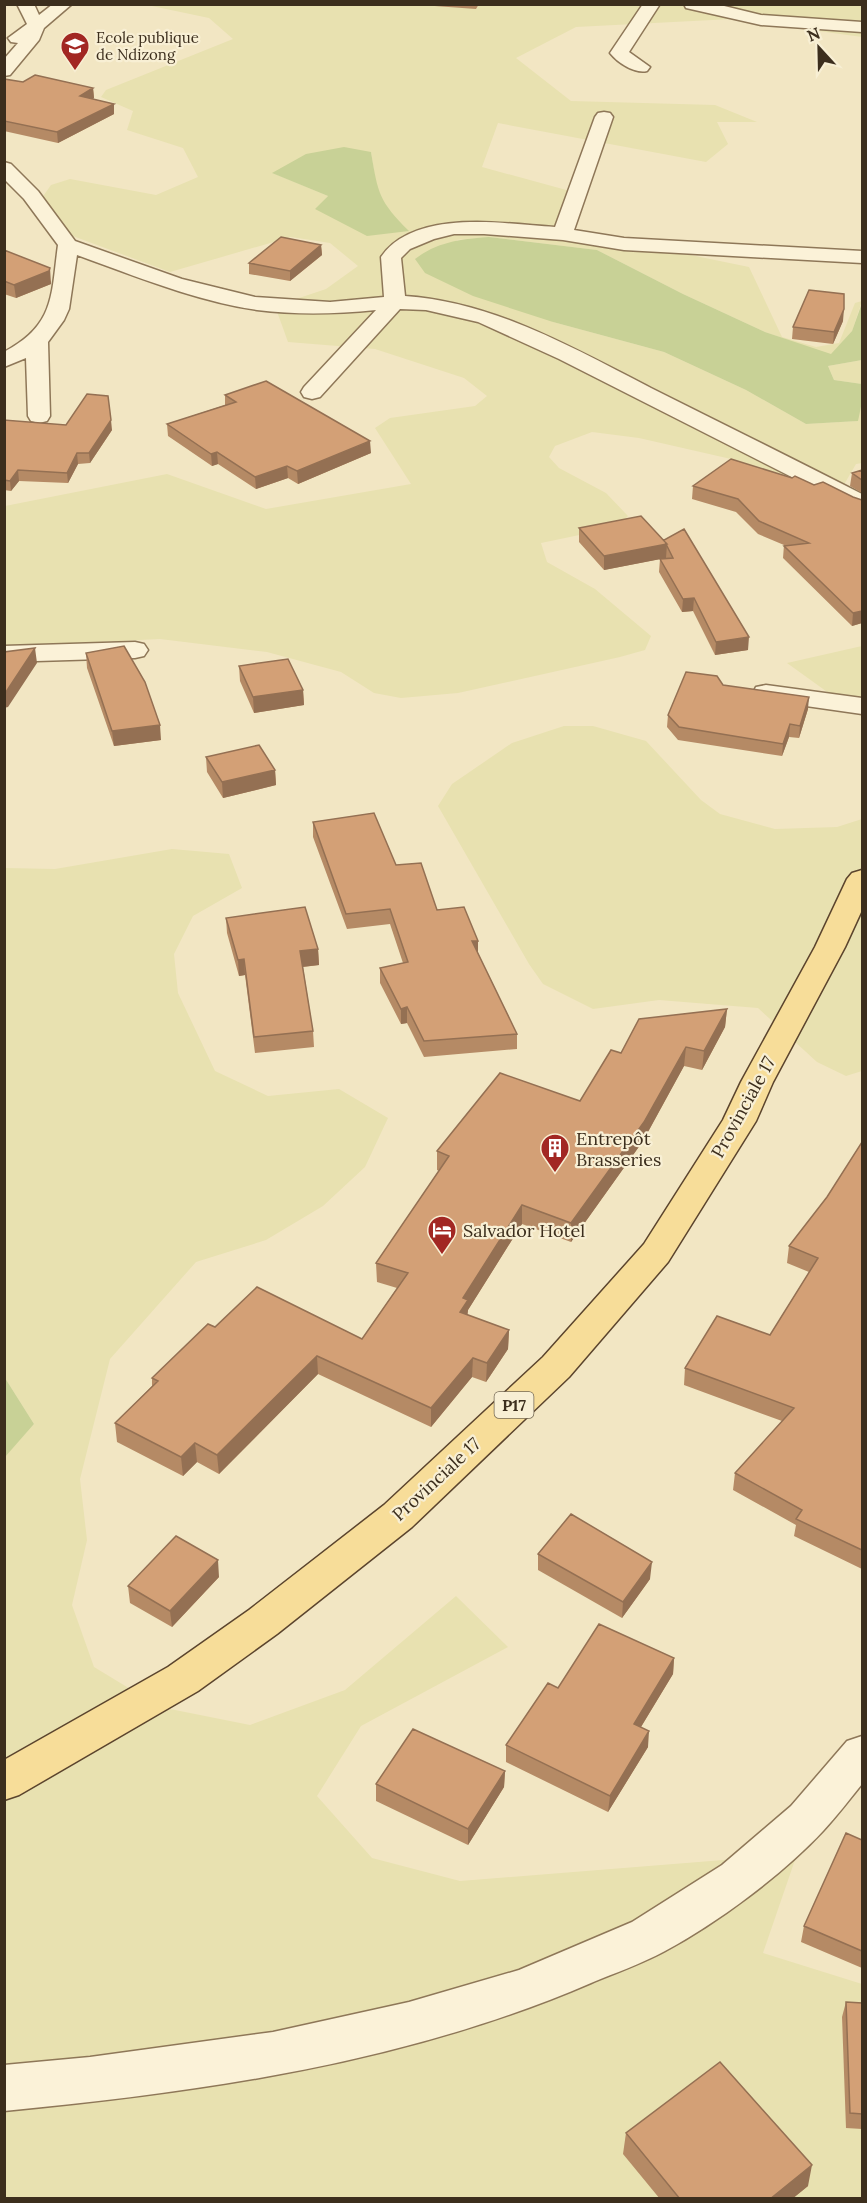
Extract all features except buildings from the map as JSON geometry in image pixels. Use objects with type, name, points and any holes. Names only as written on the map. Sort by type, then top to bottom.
[{"type":"main road","name":"Provinciale 17","points":[[4,1782],[183,1679],[263,1622],[398,1516],[556,1366],[656,1253],[726,1142],[830,947],[862,879]]},
{"type":"street","points":[[4,71],[33,36],[36,26],[25,4]]},
{"type":"street","points":[[4,44],[36,26],[64,4]]},
{"type":"street","points":[[641,67],[619,53],[651,4]]},
{"type":"street","points":[[692,4],[761,20],[862,27]]},
{"type":"street","points":[[563,234],[604,117]]},
{"type":"street","points":[[4,168],[31,195],[68,245],[175,283],[255,303],[294,308],[330,308],[395,302],[426,304],[485,318],[577,359],[862,502]]},
{"type":"street","points":[[312,392],[395,302],[391,257],[403,245],[453,228],[563,234],[624,244],[862,257]]},
{"type":"street","points":[[4,361],[37,342],[52,325],[61,308],[68,245]]},
{"type":"street","points":[[37,342],[39,416]]},
{"type":"street","points":[[4,654],[135,650]]},
{"type":"street","points":[[742,690],[862,705]]},
{"type":"street","points":[[4,2088],[90,2080],[273,2055],[409,2024],[524,1990],[648,1937],[738,1879],[806,1820],[862,1754]]},
{"type":"shaded area","points":[[147,5],[862,5],[862,37],[732,19],[576,27],[516,58],[571,101],[715,105],[757,122],[717,122],[728,144],[706,162],[498,123],[482,167],[570,191],[554,227],[749,267],[782,337],[816,347],[839,343],[855,303],[862,301],[852,331],[831,355],[765,332],[683,294],[597,250],[489,237],[456,240],[553,322],[664,352],[746,390],[806,424],[857,421],[862,402],[862,463],[856,464],[842,488],[791,480],[731,459],[639,438],[592,432],[555,446],[549,457],[559,468],[606,493],[628,516],[618,527],[541,543],[547,562],[595,589],[651,636],[645,650],[620,657],[458,693],[401,698],[374,693],[341,672],[267,652],[160,639],[76,643],[5,655],[5,506],[167,474],[266,509],[411,484],[375,428],[390,418],[475,406],[487,396],[464,378],[375,349],[288,342],[275,306],[326,289],[358,266],[330,243],[291,237],[170,272],[62,232],[39,202],[51,185],[70,179],[156,195],[198,177],[183,148],[127,130],[133,111],[101,97],[106,90],[233,39],[209,18]],"holes":[[[371,152],[376,185],[386,208],[408,231],[316,209],[328,196],[273,173]]]},
{"type":"shaded area","points":[[862,360],[862,384],[834,380],[828,366]]},
{"type":"shaded area","points":[[862,646],[862,717],[787,663]]},
{"type":"shaded area","points":[[564,726],[593,726],[646,741],[701,800],[720,814],[775,829],[837,827],[862,819],[862,1071],[846,1076],[817,1062],[758,1008],[659,1000],[593,1009],[543,984],[529,964],[438,806],[452,784],[512,743]]},
{"type":"shaded area","points":[[172,849],[229,854],[242,888],[193,916],[174,954],[178,993],[215,1071],[268,1096],[339,1089],[388,1118],[365,1167],[323,1206],[266,1240],[196,1262],[110,1359],[80,1479],[87,1540],[72,1605],[94,1667],[160,1707],[250,1725],[345,1690],[456,1596],[508,1647],[361,1726],[317,1796],[372,1858],[460,1881],[797,1854],[763,1953],[862,1984],[862,2019],[842,2018],[844,2067],[862,2060],[862,2198],[5,2198],[4,1457],[34,1424],[5,1378],[5,868],[55,869]]},
{"type":"green space","points":[[344,147],[371,152],[381,196],[391,212],[409,231],[367,236],[315,209],[328,196],[272,173],[306,154]]},
{"type":"green space","points":[[489,237],[597,250],[683,294],[765,332],[831,354],[852,331],[862,303],[862,360],[828,366],[834,380],[862,384],[862,402],[858,421],[806,424],[746,390],[664,352],[553,322],[473,296],[425,273],[415,259],[423,253],[450,242]]},
{"type":"green space","points":[[5,1378],[34,1424],[5,1457]]},
{"type":"place","name":"Ecole publique de Ndizong","points":[[75,72]]},
{"type":"place","name":"Entrepôt Brasseries","points":[[555,1174]]},
{"type":"place","name":"Salvador Hotel","points":[[442,1256]]}]
